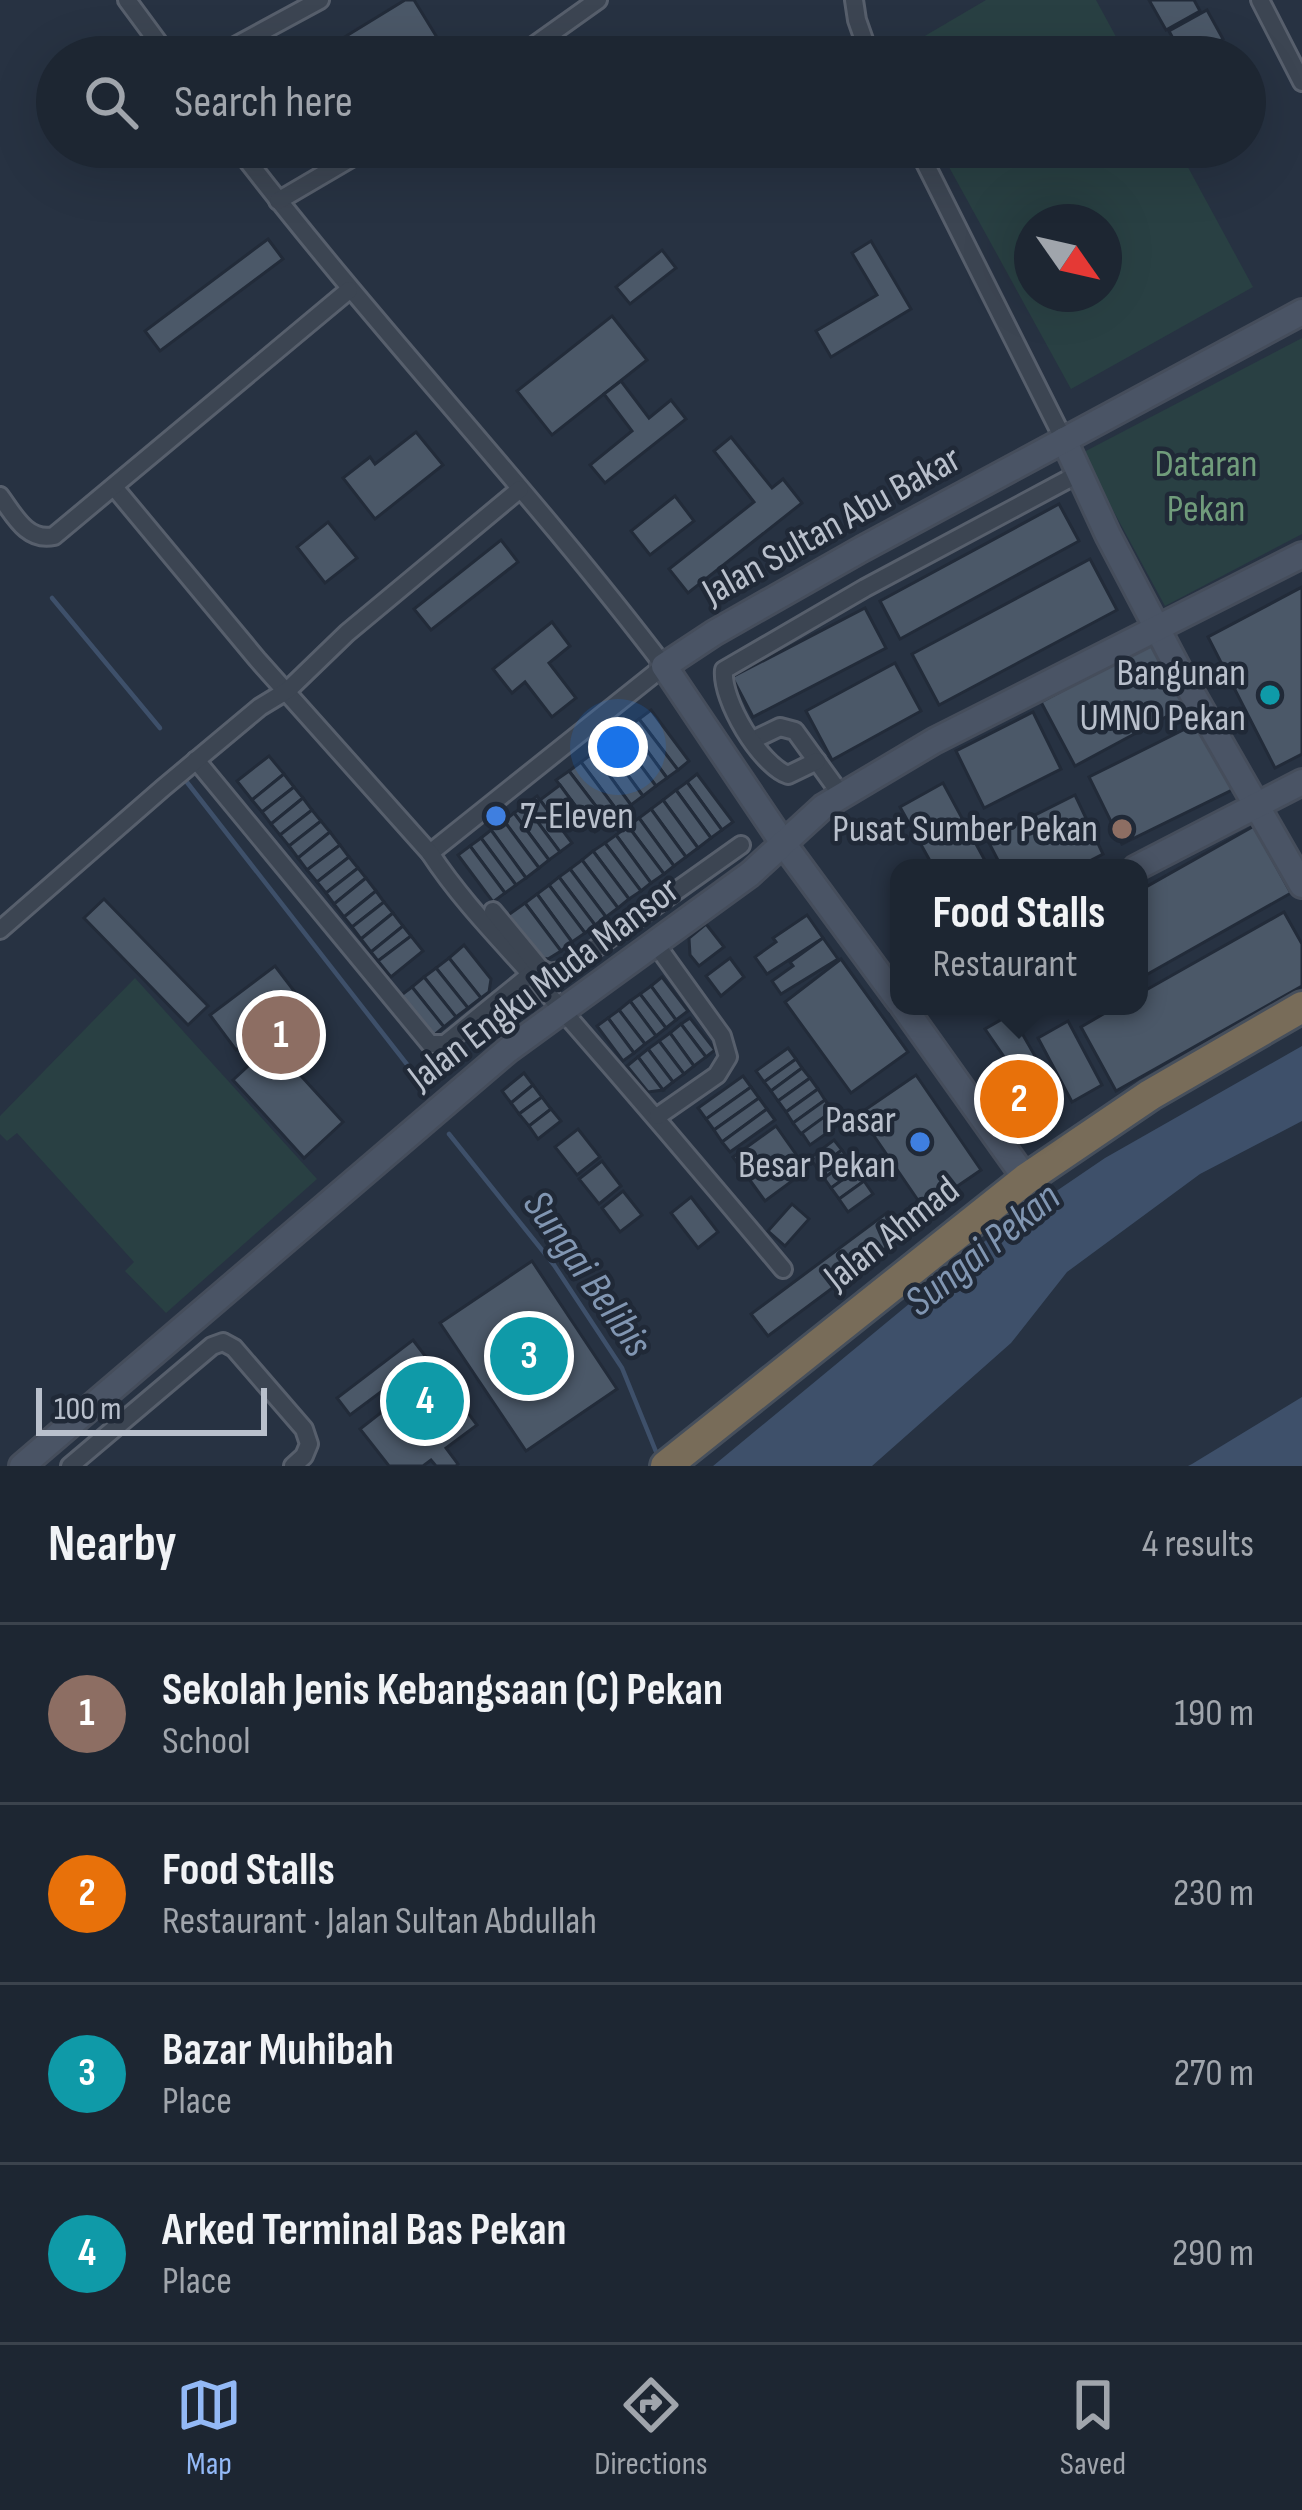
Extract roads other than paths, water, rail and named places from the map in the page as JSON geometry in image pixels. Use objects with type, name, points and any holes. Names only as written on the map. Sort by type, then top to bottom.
[{"type":"highway","name":"Jalan Ahmad","points":[[667,1466],[1026,1179],[1131,1106],[1302,1007]]},
{"type":"street","points":[[128,0],[154,36]]},
{"type":"street","points":[[254,36],[320,0]]},
{"type":"street","points":[[547,36],[598,0]]},
{"type":"street","points":[[854,0],[862,36]]},
{"type":"street","points":[[1260,0],[1302,82]]},
{"type":"street","points":[[253,168],[349,290],[664,666],[783,843],[890,987]]},
{"type":"street","points":[[278,200],[334,168]]},
{"type":"street","points":[[928,168],[1157,627],[1302,885]]},
{"type":"street","points":[[0,496],[19,523],[43,539],[66,529],[239,378],[349,290]]},
{"type":"street","name":"Jalan Sultan Abu Bakar","points":[[430,854],[664,666],[714,633],[1302,312]]},
{"type":"street","points":[[817,760],[796,773],[780,773],[753,740],[727,694],[724,670],[1078,474]]},
{"type":"street","points":[[114,487],[256,659],[430,854],[450,884],[658,1116],[783,1269]]},
{"type":"street","points":[[0,930],[520,490]]},
{"type":"street","name":"Jalan Engku Muda Mansor","points":[[22,1466],[382,1155],[561,1008],[721,896],[842,796],[934,741],[1302,555]]},
{"type":"street","points":[[850,556],[866,588]]},
{"type":"street","points":[[753,740],[780,727],[789,728],[842,796]]},
{"type":"street","points":[[196,760],[430,1044],[445,1044],[531,974]]},
{"type":"street","points":[[1148,862],[1302,782]]},
{"type":"street","points":[[493,911],[540,968],[549,973],[565,970],[741,844]]},
{"type":"street","points":[[704,873],[721,896]]},
{"type":"street","points":[[655,943],[722,1036],[728,1057],[717,1075],[658,1116]]},
{"type":"street","points":[[592,951],[609,973]]},
{"type":"street","points":[[910,1015],[1026,1179]]},
{"type":"street","points":[[70,1466],[212,1346],[224,1342],[304,1429],[309,1444],[293,1466]]},
{"type":"street","points":[[111,1388],[132,1413]]},
{"type":"water","name":"Sungai Pekan","points":[[1302,1046],[1302,1121],[1200,1174],[1067,1272],[1011,1343],[872,1466],[713,1466],[996,1232],[1105,1158]]},
{"type":"water","points":[[1302,1397],[1302,1466],[1188,1466],[1192,1464]]},
{"type":"waterway","points":[[52,598],[160,728]]},
{"type":"waterway","points":[[186,781],[427,1090]]},
{"type":"waterway","name":"Sungai Belibis","points":[[449,1134],[554,1265],[622,1368],[659,1459]]},
{"type":"place","name":"Bangunan UMNO Pekan","points":[[1270,695]]},
{"type":"place","name":"7-Eleven","points":[[496,816]]},
{"type":"place","name":"Pusat Sumber Pekan","points":[[1122,829]]},
{"type":"place","name":"Sekolah Jenis Kebangsaan (C) Pekan","points":[[281,1035]]},
{"type":"place","name":"Food Stalls","points":[[1019,1099]]},
{"type":"place","name":"Pasar Besar Pekan","points":[[920,1142]]},
{"type":"place","name":"Bazar Muhibah","points":[[529,1356]]},
{"type":"place","name":"Arked Terminal Bas Pekan","points":[[425,1401]]},
{"type":"park label","name":"Dataran Pekan","points":[[1206,486]]}]
